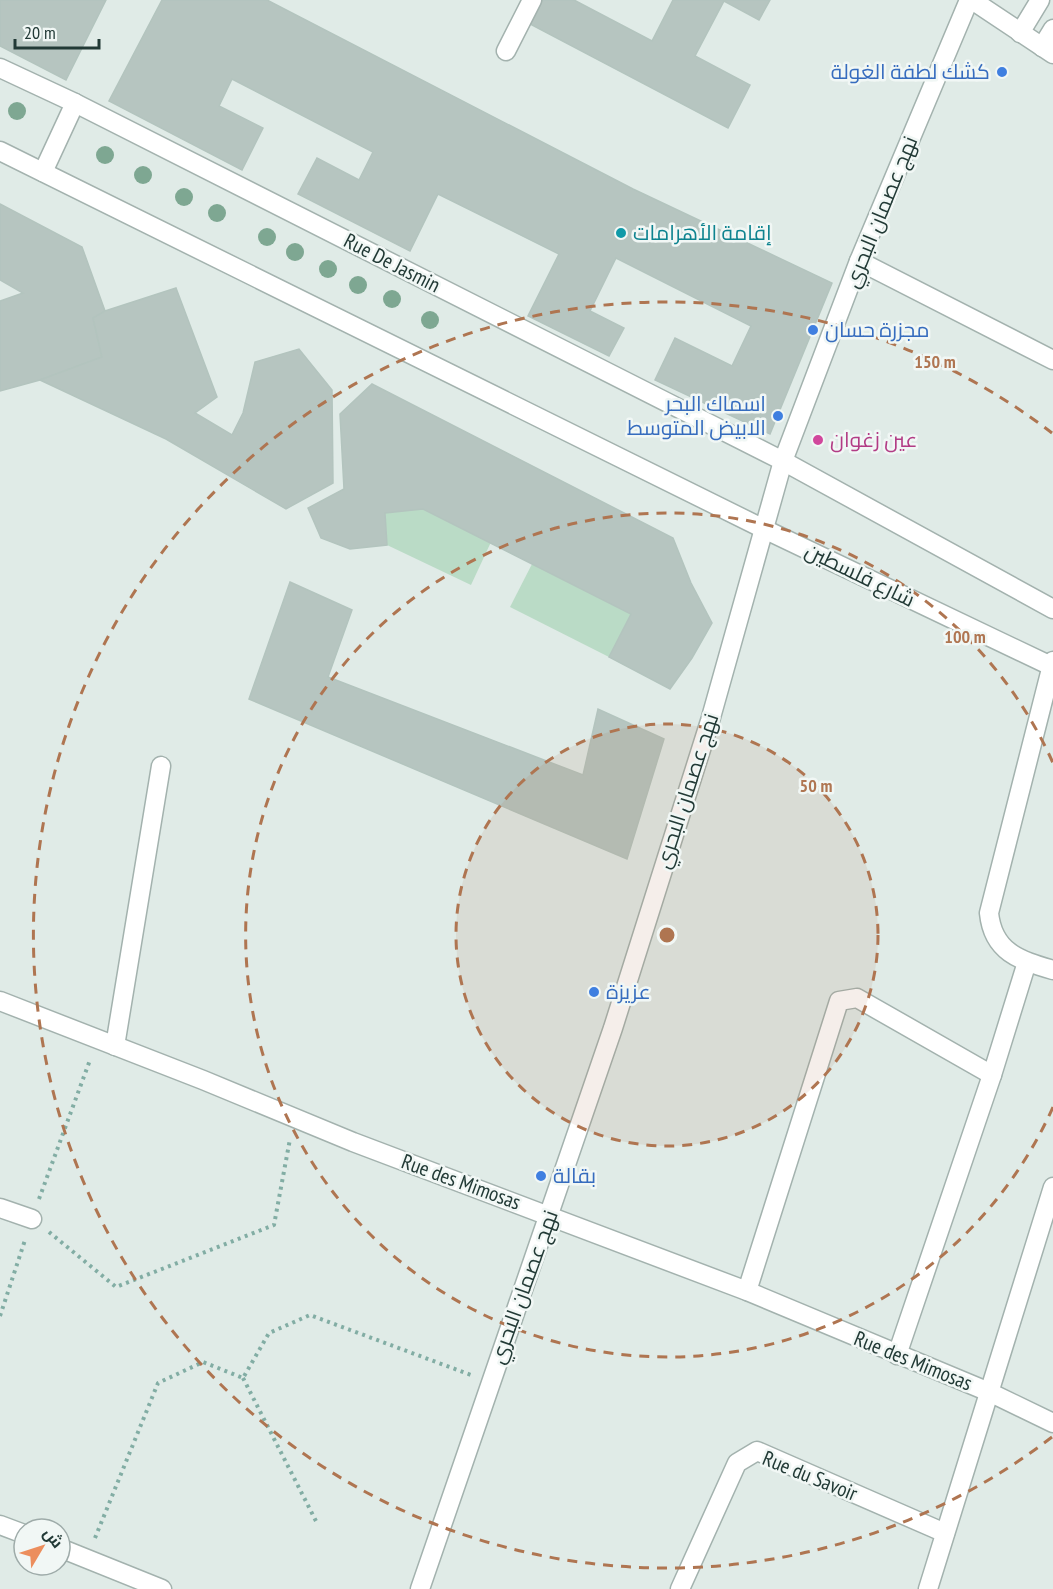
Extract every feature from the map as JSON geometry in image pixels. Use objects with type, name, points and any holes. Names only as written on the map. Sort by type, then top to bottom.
[{"type":"street","points":[[506,51],[532,0]]},
{"type":"street","points":[[970,0],[1047,50],[1053,28]]},
{"type":"street","name":"نهج عصمان البحري","points":[[420,1589],[490,1382],[550,1216],[710,721],[783,461],[859,261],[970,0]]},
{"type":"street","points":[[1020,33],[1040,0]]},
{"type":"street","name":"Rue De Jasmin","points":[[0,68],[75,103],[783,461]]},
{"type":"street","points":[[43,172],[75,103]]},
{"type":"street","points":[[0,151],[764,529]]},
{"type":"street","points":[[859,261],[1053,360]]},
{"type":"street","points":[[783,461],[1053,609]]},
{"type":"street","name":"شارع فلسطين","points":[[764,529],[1052,665]]},
{"type":"street","points":[[1052,665],[989,913],[991,929],[997,941],[1007,951],[1027,962],[1053,970]]},
{"type":"street","points":[[106,1043],[161,766]]},
{"type":"street","points":[[897,1354],[992,1075],[1027,962]]},
{"type":"street","points":[[747,1291],[839,1001],[857,998],[992,1075]]},
{"type":"street","name":"Rue des Mimosas","points":[[0,1000],[294,1118],[747,1291],[989,1392],[1053,1424]]},
{"type":"street","points":[[928,1589],[1053,1187]]},
{"type":"street","points":[[0,1208],[32,1219]]},
{"type":"street","name":"Rue du Savoir","points":[[680,1589],[737,1463],[757,1451],[945,1533]]},
{"type":"street","points":[[72,1552],[162,1589]]},
{"type":"path","points":[[0,1316],[32,1219],[106,1043]]},
{"type":"path","points":[[32,1219],[116,1287],[137,1279],[274,1225],[294,1118]]},
{"type":"path","points":[[243,1378],[268,1333],[310,1315],[490,1382]]},
{"type":"path","points":[[87,1558],[158,1383],[203,1362],[243,1378],[318,1525]]},
{"type":"green space","points":[[423,509],[491,542],[471,585],[387,545],[385,513]]},
{"type":"green space","points":[[532,564],[631,614],[609,657],[510,607]]},
{"type":"building","points":[[0,0],[106,0],[66,80],[0,46]]},
{"type":"building","name":"إقامة الأهرامات","points":[[162,0],[267,0],[633,189],[832,283],[770,434],[655,380],[675,338],[732,366],[751,326],[616,258],[590,311],[624,328],[609,356],[528,316],[559,254],[438,194],[410,251],[298,194],[317,158],[359,180],[373,152],[232,79],[219,106],[263,128],[242,170],[109,101]]},
{"type":"building","points":[[543,0],[574,0],[652,41],[673,0],[770,0],[759,20],[724,1],[695,56],[750,85],[728,128],[530,24]]},
{"type":"building","points":[[0,204],[82,247],[105,311],[93,318],[102,357],[40,380],[0,391],[0,301],[23,293],[0,280]]},
{"type":"building","points":[[176,288],[217,397],[195,413],[232,435],[243,413],[255,362],[299,349],[332,390],[333,483],[286,509],[166,439],[40,380],[102,357],[93,318],[105,311]]},
{"type":"building","points":[[372,384],[673,538],[691,583],[712,623],[692,658],[670,689],[609,657],[631,614],[423,509],[385,513],[387,545],[350,549],[321,538],[308,508],[344,489],[340,414]]},
{"type":"building","points":[[290,582],[352,610],[328,677],[583,775],[598,709],[664,739],[627,859],[249,699]]},
{"type":"place","name":"كشك لطفة الغولة","points":[[1002,72]]},
{"type":"place","name":"إقامة الأهرامات","points":[[621,233]]},
{"type":"place","name":"مجزرة حسان","points":[[813,330]]},
{"type":"place","name":"اسماك البحر الابيض المتوسط","points":[[778,416]]},
{"type":"place","name":"عين زغوان","points":[[818,440]]},
{"type":"place","name":"عزيزة","points":[[594,992]]},
{"type":"place","name":"بقالة","points":[[541,1176]]}]
